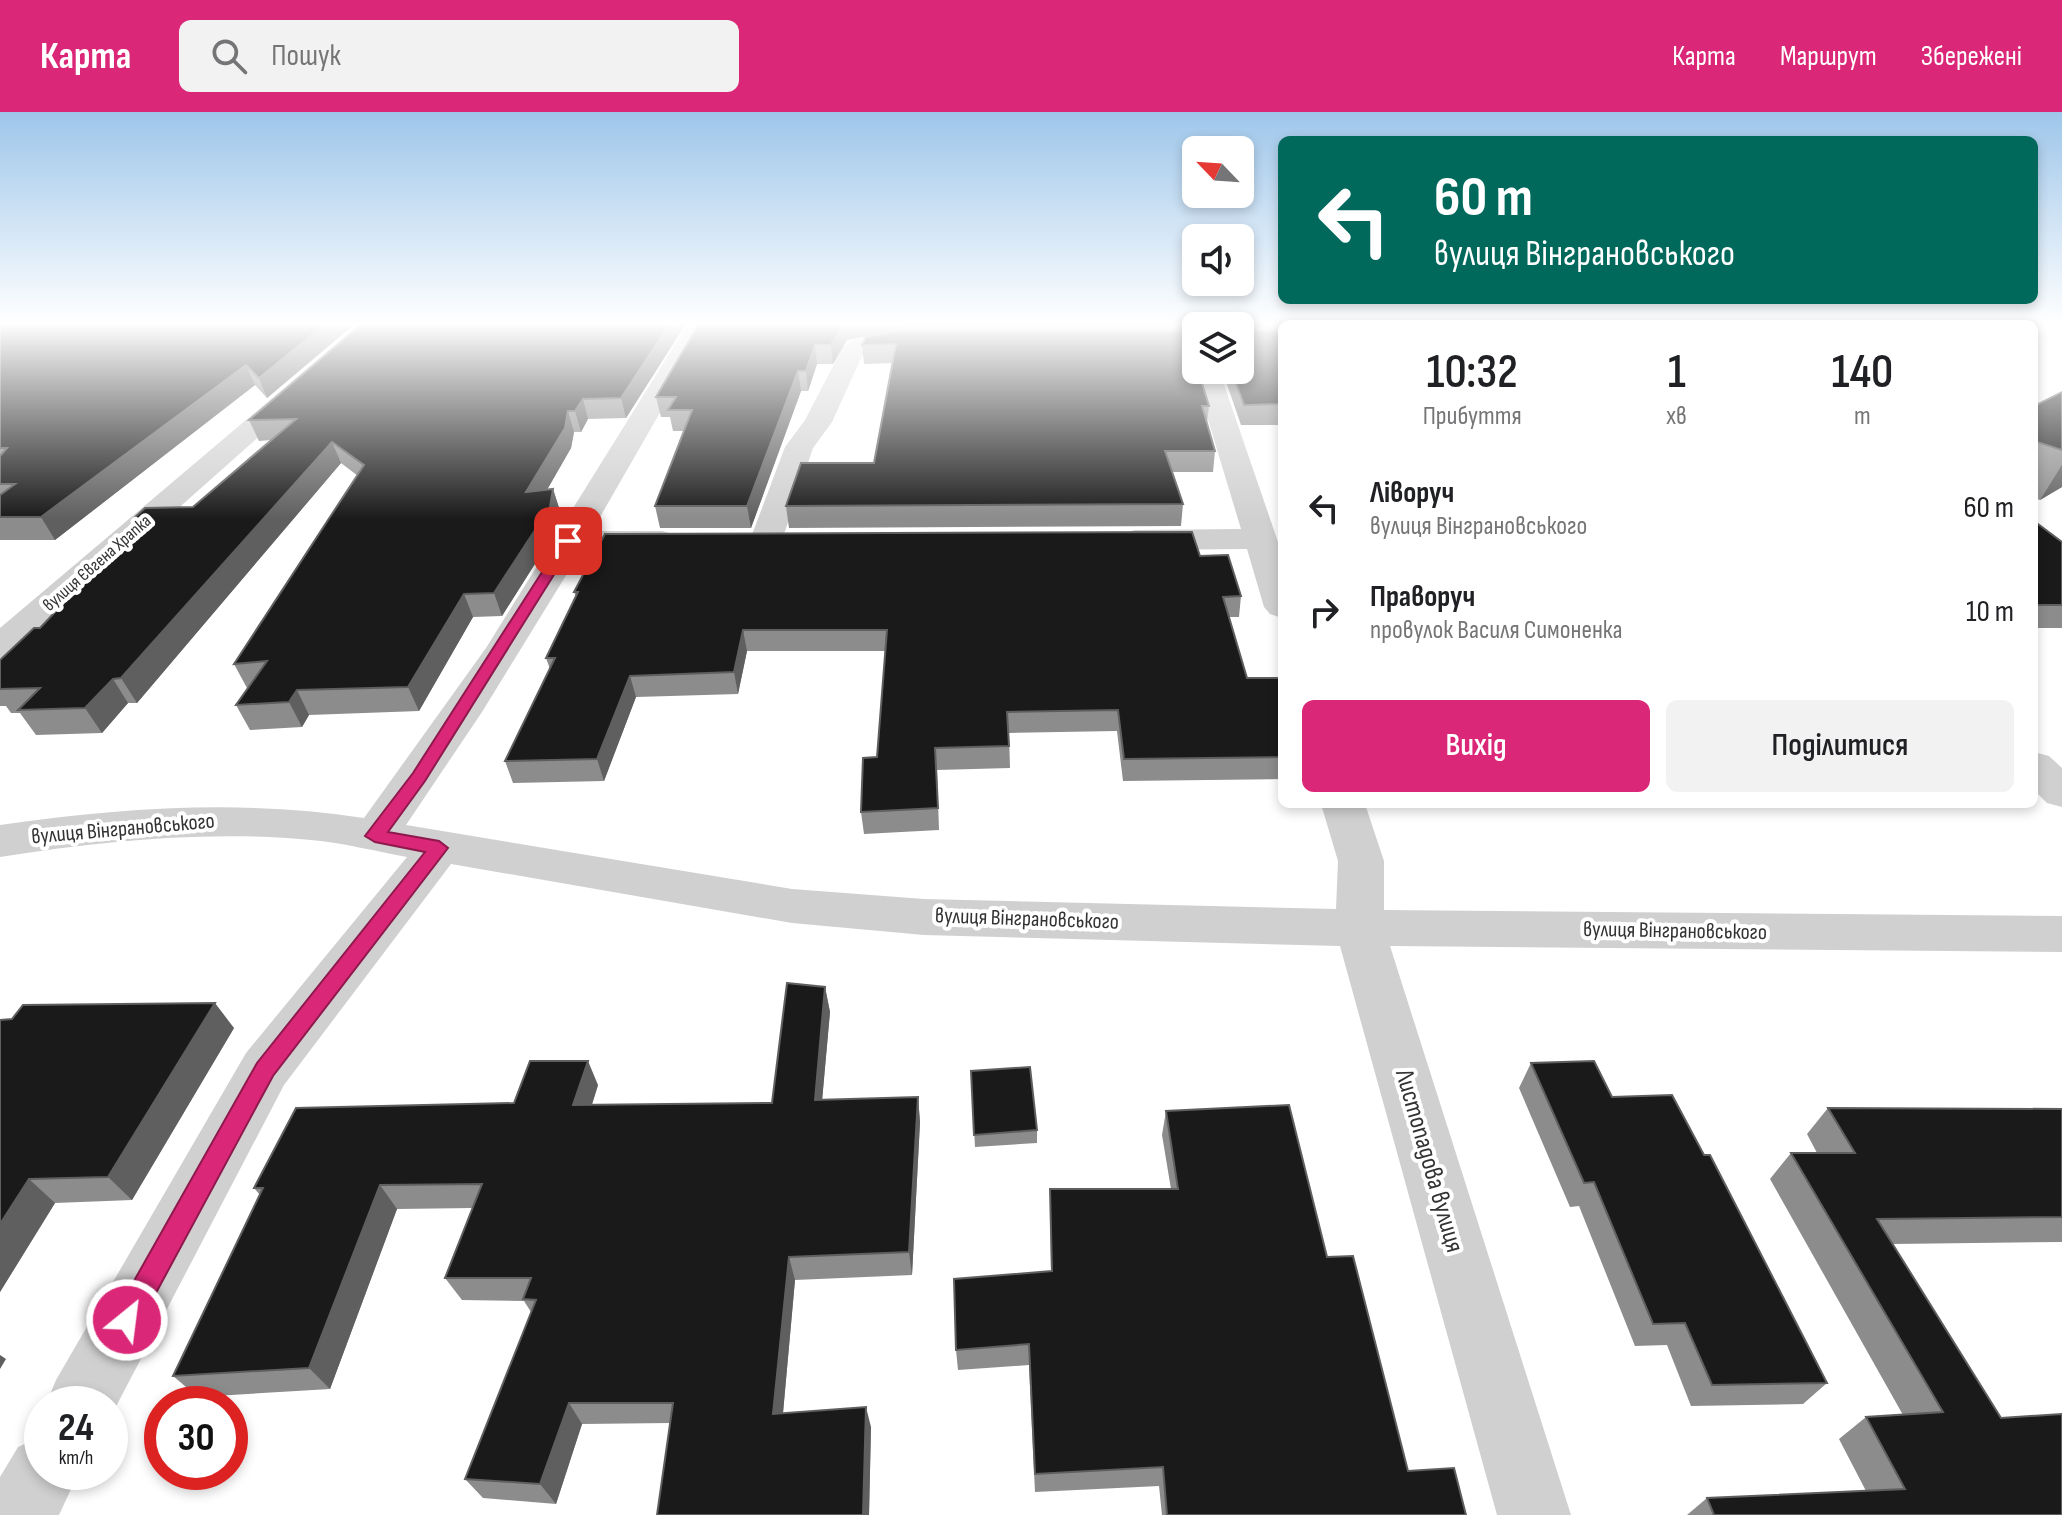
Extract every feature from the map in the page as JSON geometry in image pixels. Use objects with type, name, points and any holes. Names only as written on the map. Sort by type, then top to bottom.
[{"type":"street","name":"вулиця Євгена Храпка","points":[[0,647],[301,387]]},
{"type":"street","points":[[375,836],[419,777],[661,387]]},
{"type":"street","points":[[767,540],[799,447],[818,422],[835,387]]},
{"type":"street","points":[[1212,387],[1278,594]]},
{"type":"street","points":[[1101,540],[1261,539]]},
{"type":"street","points":[[568,541],[690,541]]},
{"type":"street","points":[[2038,769],[2062,793]]},
{"type":"street","name":"Листопадова вулиця","points":[[1344,808],[1361,861],[1360,928],[1534,1515]]},
{"type":"street","name":"вулиця Вінграновського","points":[[0,841],[164,822],[312,825],[792,906],[924,917],[1360,928],[2062,934]]},
{"type":"street","points":[[90,1386],[265,1069],[439,848]]},
{"type":"street","points":[[19,1515],[33,1490]]},
{"type":"building","points":[[0,387],[216,387],[41,517],[0,517],[0,495],[15,484],[0,484],[0,456],[7,448],[0,448]]},
{"type":"building","points":[[287,387],[628,387],[621,398],[583,399],[575,411],[568,411],[565,428],[526,492],[553,489],[550,507],[494,593],[464,594],[408,687],[297,690],[289,702],[236,705],[267,661],[234,664],[364,465],[332,442],[121,678],[113,679],[85,708],[18,710],[40,688],[0,689],[0,660],[34,628],[40,628],[142,529],[133,519],[145,508],[193,507],[296,419],[249,420]]},
{"type":"building","points":[[662,387],[792,387],[747,506],[655,506],[692,410],[668,410],[676,397],[656,397]]},
{"type":"building","points":[[888,387],[1203,387],[1209,406],[1202,406],[1215,451],[1165,451],[1183,504],[786,506],[801,463],[874,463]]},
{"type":"building","points":[[1237,387],[1278,387],[1278,404],[1244,405]]},
{"type":"building","points":[[2062,392],[2062,450],[2038,442],[2038,404]]},
{"type":"building","points":[[2038,524],[2062,542],[2062,605],[2038,605]]},
{"type":"building","points":[[1192,532],[1200,556],[1228,555],[1241,596],[1223,597],[1247,678],[1278,678],[1278,757],[1124,759],[1118,710],[1007,712],[1009,746],[935,748],[938,808],[861,812],[863,758],[877,757],[887,630],[743,630],[734,672],[630,676],[597,759],[505,761],[555,658],[546,658],[578,592],[574,592],[605,534]]},
{"type":"building","points":[[787,983],[825,987],[815,1100],[918,1097],[909,1252],[789,1257],[773,1414],[866,1407],[863,1515],[657,1515],[673,1403],[569,1403],[540,1484],[465,1479],[536,1300],[523,1299],[531,1278],[445,1278],[482,1184],[380,1185],[309,1368],[173,1376],[263,1188],[254,1188],[296,1108],[514,1103],[530,1061],[588,1061],[573,1105],[772,1103]]},
{"type":"building","points":[[215,1003],[108,1177],[29,1179],[0,1224],[0,1020],[12,1019],[23,1005]]},
{"type":"building","points":[[1594,1061],[1612,1097],[1672,1095],[1704,1155],[1710,1155],[1827,1383],[1712,1385],[1685,1323],[1653,1324],[1594,1182],[1584,1183],[1531,1063]]},
{"type":"building","points":[[1030,1067],[1037,1130],[974,1135],[971,1071]]},
{"type":"building","points":[[1289,1105],[1327,1257],[1353,1256],[1408,1471],[1454,1468],[1466,1515],[1167,1515],[1163,1467],[1035,1474],[1029,1344],[956,1350],[954,1279],[1052,1271],[1050,1189],[1178,1189],[1166,1111]]},
{"type":"building","points":[[1828,1108],[2062,1109],[2062,1217],[1877,1219],[2001,1418],[2062,1414],[2062,1515],[1714,1515],[1707,1498],[1905,1489],[1866,1417],[1943,1412],[1791,1153],[1855,1153]]},
{"type":"route","points":[[127,1320],[265,1069],[439,848],[375,836],[419,777],[568,541]]}]
